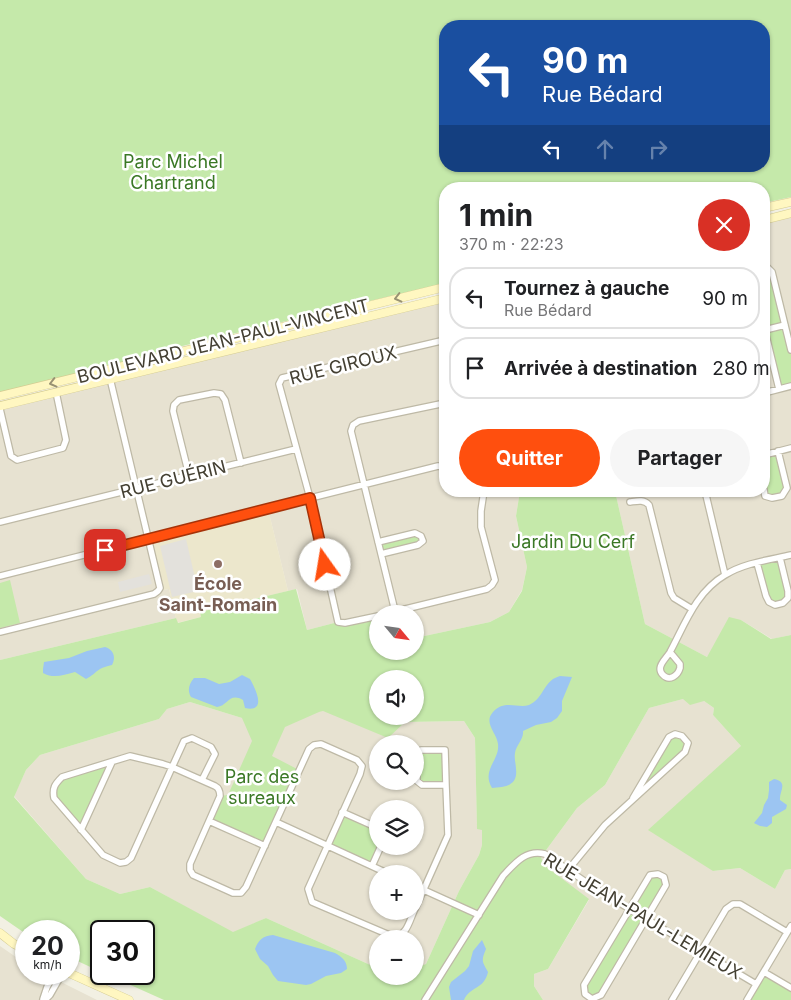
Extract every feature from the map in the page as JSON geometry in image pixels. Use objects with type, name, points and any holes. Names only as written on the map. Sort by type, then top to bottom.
[{"type":"street","points":[[770,207],[791,202]]},
{"type":"street","points":[[770,218],[791,213]]},
{"type":"street","points":[[770,270],[791,350]]},
{"type":"street","name":"BOULEVARD JEAN-PAUL-VINCENT","points":[[0,396],[439,288]]},
{"type":"street","name":"BOULEVARD JEAN-PAUL-VINCENT","points":[[0,408],[56,392],[439,299]]},
{"type":"street","points":[[770,328],[785,326]]},
{"type":"street","name":"RUE GIROUX","points":[[296,449],[280,384],[282,378],[439,341]]},
{"type":"street","points":[[770,353],[779,389]]},
{"type":"street","points":[[0,632],[154,594],[160,588],[108,370]]},
{"type":"street","points":[[770,391],[791,386]]},
{"type":"street","points":[[0,408],[11,456],[17,460],[62,448],[66,440],[56,392]]},
{"type":"street","points":[[189,475],[173,411],[174,405],[179,400],[214,392],[220,394],[225,400],[241,463]]},
{"type":"street","points":[[394,605],[351,431],[353,425],[359,421],[439,403]]},
{"type":"street","points":[[770,454],[791,448]]},
{"type":"street","points":[[296,449],[310,498],[338,622],[345,623],[369,618]]},
{"type":"street","name":"RUE GUÉRIN","points":[[0,522],[296,449]]},
{"type":"street","points":[[768,497],[782,496],[786,488],[778,452]]},
{"type":"street","points":[[0,576],[439,466]]},
{"type":"street","points":[[420,605],[486,589],[495,580],[481,527],[483,497]]},
{"type":"street","points":[[706,497],[725,574]]},
{"type":"street","points":[[630,502],[646,501],[649,505],[671,593],[674,598],[692,609]]},
{"type":"street","points":[[378,542],[415,533],[421,536],[423,541],[418,545],[381,554]]},
{"type":"street","points":[[670,652],[692,609],[702,595],[725,574],[748,565],[791,555]]},
{"type":"street","points":[[757,563],[766,596],[769,602],[775,605],[783,603],[788,598],[780,558]]},
{"type":"street","points":[[568,870],[605,825],[685,752],[688,743],[682,736],[675,734],[669,737],[633,798]]},
{"type":"street","points":[[202,780],[215,754],[211,747],[192,738],[184,741],[172,767],[131,858],[126,862],[120,862],[103,855],[54,798],[52,791],[62,777],[130,756],[172,767],[216,787],[220,791],[220,796],[190,864],[190,870],[193,875],[233,893],[241,893],[246,888],[309,749],[314,745],[321,744],[357,760],[362,766],[308,889],[312,902],[394,937],[400,936],[405,932],[410,920]]},
{"type":"street","points":[[446,785],[422,785],[417,781],[416,754],[421,750],[445,750],[448,835],[424,890],[479,915]]},
{"type":"street","points":[[82,830],[112,762]]},
{"type":"street","points":[[342,812],[369,824]]},
{"type":"street","points":[[210,821],[265,846]]},
{"type":"street","points":[[276,822],[370,865]]},
{"type":"street","name":"RUE JEAN-PAUL-LEMIEUX","points":[[425,1000],[504,876],[518,861],[528,854],[538,852],[545,854],[629,909],[756,984]]},
{"type":"street","points":[[658,874],[664,877],[666,885],[601,995],[592,998],[584,994],[584,985],[629,909],[650,875],[658,874]]},
{"type":"street","points":[[672,1000],[726,909],[733,904],[740,904],[788,932]]},
{"type":"street","points":[[747,1000],[791,926]]},
{"type":"street","points":[[0,933],[15,944]]},
{"type":"street","points":[[764,972],[791,988]]},
{"type":"street","points":[[80,978],[128,1000]]},
{"type":"street","points":[[44,1000],[48,985]]},
{"type":"street","points":[[44,1000],[55,985]]},
{"type":"shaded area","points":[[791,217],[791,635],[772,639],[741,620],[707,657],[645,624],[616,497],[770,497],[770,222]]},
{"type":"shaded area","points":[[439,301],[439,497],[519,497],[516,516],[527,567],[522,590],[509,612],[490,622],[424,636],[424,605],[369,605],[369,616],[307,630],[297,589],[288,591],[268,509],[159,591],[169,589],[176,618],[0,660],[0,408]]},
{"type":"shaded area","name":"École Saint-Romain","points":[[268,509],[288,591],[200,612],[201,617],[177,623],[169,589],[158,591],[148,539]]},
{"type":"shaded area","points":[[186,539],[198,591],[172,597],[160,546]]},
{"type":"shaded area","points":[[149,574],[152,584],[120,592],[118,582]]},
{"type":"shaded area","points":[[683,699],[704,701],[714,708],[713,715],[741,746],[713,871],[740,868],[775,889],[785,870],[791,869],[791,1000],[543,1000],[534,986],[534,974],[548,969],[589,900],[544,865],[541,857],[577,808],[605,785],[649,708]]},
{"type":"shaded area","points":[[190,702],[242,718],[323,711],[369,717],[369,725],[424,725],[424,722],[464,721],[475,738],[477,828],[482,829],[482,845],[479,855],[459,891],[426,964],[424,965],[424,930],[369,930],[369,964],[266,918],[233,933],[150,887],[120,894],[86,879],[14,796],[26,770],[40,755],[159,719],[167,709]]},
{"type":"shaded area","points":[[0,946],[15,956],[15,985],[67,985],[97,1000],[0,1000]]},
{"type":"green space","name":"Parc Michel Chartrand","points":[[0,0],[791,0],[791,197],[770,202],[770,182],[439,182],[439,284],[145,355],[122,363],[0,393]]},
{"type":"green space","points":[[770,271],[772,272],[791,350],[791,386],[779,389],[770,352]]},
{"type":"green space","points":[[778,451],[787,488],[782,496],[770,496],[770,453]]},
{"type":"green space","points":[[519,497],[616,497],[645,624],[707,657],[729,617],[741,620],[771,639],[791,635],[791,869],[785,870],[775,889],[740,868],[713,871],[648,830],[741,746],[713,715],[714,708],[704,701],[690,705],[683,699],[649,708],[605,785],[577,808],[541,857],[544,865],[589,899],[548,969],[534,974],[534,986],[543,1000],[164,1000],[131,985],[155,985],[155,920],[90,920],[90,967],[80,962],[80,920],[15,920],[15,926],[0,916],[0,660],[176,618],[178,623],[201,617],[200,612],[296,589],[307,630],[338,622],[369,617],[369,660],[424,660],[424,636],[490,622],[509,612],[522,591],[527,567],[516,516]]},
{"type":"green space","points":[[415,533],[423,541],[381,554],[378,542]]},
{"type":"green space","points":[[780,558],[788,591],[783,603],[769,602],[757,563]]},
{"type":"green space","points":[[10,580],[20,623],[0,628],[0,583]]},
{"type":"green space","points":[[675,734],[688,743],[685,752],[633,798],[669,737]]},
{"type":"green space","points":[[424,754],[442,754],[442,781],[424,782]]},
{"type":"green space","points":[[112,762],[81,830],[54,798],[56,783],[62,777]]},
{"type":"green space","points":[[342,812],[369,824],[369,855],[377,855],[372,865],[370,865],[327,846]]},
{"type":"green space","points":[[658,874],[666,885],[601,995],[592,999],[585,994],[584,985],[650,875]]},
{"type":"green space","points":[[764,972],[791,988],[791,1000],[747,1000]]},
{"type":"water","points":[[105,647],[113,654],[112,665],[101,668],[86,679],[75,672],[55,676],[43,673],[44,662],[69,658]]},
{"type":"water","points":[[242,675],[250,679],[257,693],[258,703],[252,709],[245,708],[243,700],[238,698],[232,698],[217,707],[191,697],[189,692],[189,687],[194,678],[205,678],[219,684],[230,682]]},
{"type":"water","points":[[560,676],[572,677],[562,701],[562,711],[551,722],[536,725],[523,731],[515,753],[515,779],[506,786],[492,788],[489,776],[498,750],[498,744],[490,724],[490,716],[502,706],[529,705],[537,699],[553,679]]},
{"type":"water","points":[[774,779],[781,782],[780,800],[787,805],[786,809],[772,817],[772,823],[767,827],[760,826],[754,823],[762,813],[768,798],[769,782]]},
{"type":"water","points":[[273,935],[335,953],[344,960],[347,969],[341,973],[326,976],[306,985],[278,981],[268,966],[260,959],[255,949],[262,939]]},
{"type":"water","points":[[482,940],[486,949],[483,963],[488,972],[486,978],[464,1000],[451,1000],[449,987],[451,982],[469,966],[473,951]]},
{"type":"place","name":"École Saint-Romain","points":[[218,564]]},
{"type":"route","points":[[105,550],[310,498],[325,565]]},
{"type":"park label","name":"Jardin Du Cerf","points":[[573,541]]},
{"type":"park label","name":"Parc des sureaux","points":[[262,786]]}]
